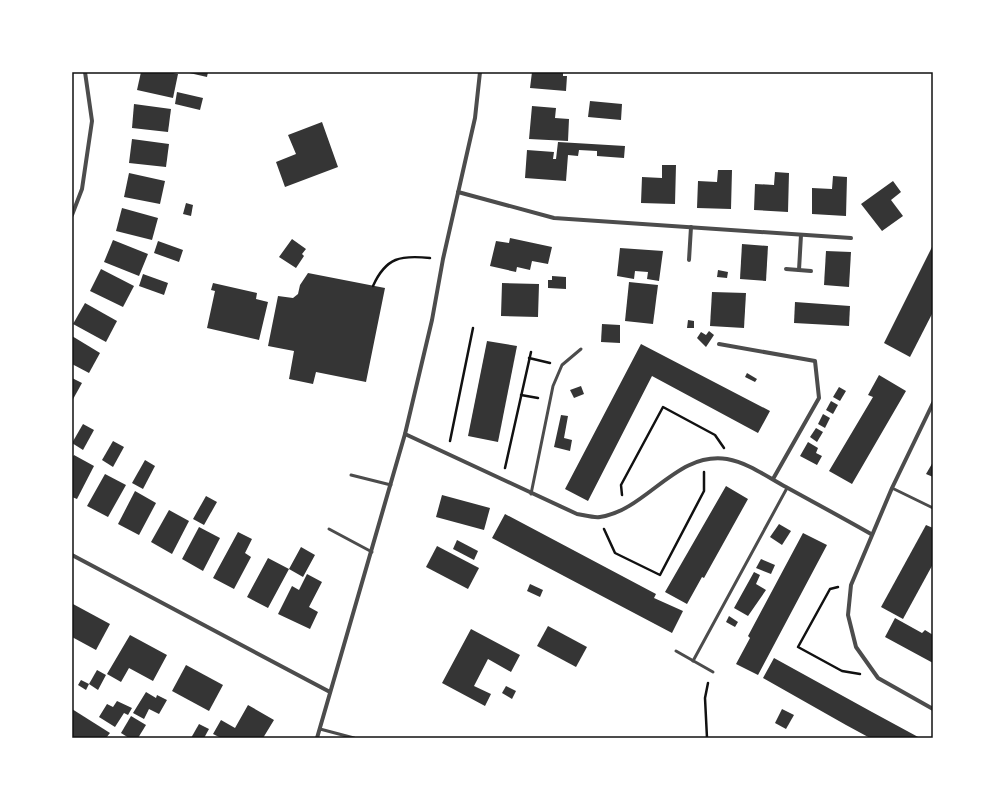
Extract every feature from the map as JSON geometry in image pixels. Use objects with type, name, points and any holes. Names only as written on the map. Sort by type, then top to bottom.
[{"type":"street","points":[[72,215],[82,189],[92,121],[85,72]]},
{"type":"street","points":[[317,738],[405,434],[432,320],[443,260],[475,118],[480,72]]},
{"type":"street","points":[[458,192],[554,218],[851,238]]},
{"type":"street","points":[[689,260],[691,227]]},
{"type":"street","points":[[799,270],[801,235]]},
{"type":"street","points":[[786,270],[811,271]]},
{"type":"street","points":[[719,344],[815,361],[819,398],[773,479]]},
{"type":"street","points":[[933,403],[892,488],[851,585],[848,615],[856,647],[878,678],[933,709]]},
{"type":"street","points":[[405,434],[531,494],[577,514],[600,518],[623,510],[644,497],[676,472],[704,459],[726,459],[752,467],[787,488],[872,534]]},
{"type":"street","points":[[72,555],[330,692]]},
{"type":"lane","points":[[531,494],[550,400],[562,365],[581,349]]},
{"type":"lane","points":[[351,474],[391,485]]},
{"type":"lane","points":[[694,661],[787,488]]},
{"type":"lane","points":[[892,488],[933,508]]},
{"type":"lane","points":[[329,530],[372,552]]},
{"type":"lane","points":[[676,651],[713,672]]},
{"type":"lane","points":[[320,729],[354,738]]},
{"type":"path","points":[[373,286],[379,272],[390,262],[418,257]]},
{"type":"path","points":[[447,454],[473,328]]},
{"type":"path","points":[[502,480],[531,352]]},
{"type":"path","points":[[529,358],[562,365]]},
{"type":"path","points":[[521,395],[550,400]]},
{"type":"path","points":[[623,510],[621,485],[663,407],[715,435],[733,461]]},
{"type":"path","points":[[600,518],[615,552],[660,576],[704,491],[704,459]]},
{"type":"path","points":[[851,585],[830,589],[798,648],[842,671],[878,678]]},
{"type":"path","points":[[707,738],[705,698],[713,672]]},
{"type":"building","points":[[141,72],[168,72],[178,74],[173,98],[137,90]]},
{"type":"building","points":[[185,72],[208,72],[207,77]]},
{"type":"building","points":[[532,72],[563,72],[563,76],[567,76],[566,91],[530,88]]},
{"type":"building","points":[[177,92],[203,98],[200,110],[175,104]]},
{"type":"building","points":[[590,101],[622,104],[621,120],[588,117]]},
{"type":"building","points":[[134,104],[171,109],[168,132],[132,128]]},
{"type":"building","points":[[532,106],[556,108],[555,118],[569,119],[568,141],[529,139]]},
{"type":"building","points":[[322,122],[338,167],[285,187],[276,162],[296,154],[288,135]]},
{"type":"building","points":[[132,139],[169,144],[166,167],[129,163]]},
{"type":"building","points":[[558,142],[625,146],[624,158],[597,156],[597,151],[579,150],[578,156],[568,155],[566,181],[525,178],[527,150],[554,152],[553,159],[556,159]]},
{"type":"building","points":[[662,165],[676,165],[675,204],[641,203],[642,177],[662,178]]},
{"type":"building","points":[[718,170],[732,170],[731,209],[697,208],[698,181],[717,182]]},
{"type":"building","points":[[775,172],[789,173],[788,212],[754,210],[755,184],[774,185]]},
{"type":"building","points":[[129,173],[165,181],[160,204],[124,197]]},
{"type":"building","points":[[833,176],[847,177],[846,216],[812,214],[812,188],[832,189]]},
{"type":"building","points":[[893,181],[901,192],[891,200],[903,216],[882,231],[861,204]]},
{"type":"building","points":[[186,203],[193,205],[191,216],[183,214]]},
{"type":"building","points":[[122,208],[158,218],[152,240],[116,231]]},
{"type":"building","points":[[510,238],[552,247],[548,264],[532,261],[530,270],[517,267],[516,272],[490,266],[496,241],[509,243]]},
{"type":"building","points":[[292,239],[306,249],[302,254],[304,256],[296,268],[279,257]]},
{"type":"building","points":[[113,240],[148,254],[139,276],[104,262]]},
{"type":"building","points":[[158,241],[183,250],[179,262],[154,253]]},
{"type":"building","points":[[742,244],[768,246],[766,281],[740,279]]},
{"type":"building","points":[[933,245],[933,312],[910,357],[884,343]]},
{"type":"building","points":[[620,248],[663,251],[659,281],[647,279],[648,272],[635,271],[634,279],[617,276]]},
{"type":"building","points":[[826,251],[851,252],[849,287],[824,285]]},
{"type":"building","points":[[101,269],[134,286],[123,307],[90,291]]},
{"type":"building","points":[[718,270],[728,272],[727,278],[717,277]]},
{"type":"building","points":[[308,273],[385,288],[366,382],[316,372],[313,384],[289,379],[294,351],[268,346],[278,296],[293,298],[298,294],[300,285]]},
{"type":"building","points":[[143,274],[168,283],[164,295],[139,286]]},
{"type":"building","points":[[552,276],[566,277],[566,289],[548,288],[548,280],[552,280]]},
{"type":"building","points":[[629,282],[658,285],[653,324],[625,321]]},
{"type":"building","points":[[213,283],[257,293],[256,299],[268,302],[259,340],[207,328],[215,291],[211,290]]},
{"type":"building","points":[[502,283],[539,284],[538,317],[501,316]]},
{"type":"building","points":[[712,292],[746,293],[744,328],[710,326]]},
{"type":"building","points":[[795,302],[850,306],[849,326],[794,323]]},
{"type":"building","points":[[85,303],[117,321],[106,342],[73,324]]},
{"type":"building","points":[[688,320],[694,321],[694,328],[687,328]]},
{"type":"building","points":[[602,324],[620,325],[620,343],[601,342]]},
{"type":"building","points":[[709,331],[714,335],[706,347],[697,338],[701,332],[706,335]]},
{"type":"building","points":[[72,336],[100,353],[89,373],[72,364]]},
{"type":"building","points":[[487,341],[517,346],[498,442],[468,436]]},
{"type":"building","points":[[641,344],[770,411],[758,433],[652,376],[588,501],[565,489]]},
{"type":"building","points":[[747,373],[757,379],[755,382],[745,377]]},
{"type":"building","points":[[879,375],[906,391],[852,484],[829,471],[873,397],[868,395]]},
{"type":"building","points":[[72,378],[82,383],[72,401]]},
{"type":"building","points":[[581,386],[584,394],[574,398],[570,390]]},
{"type":"building","points":[[839,387],[846,391],[840,401],[833,397]]},
{"type":"building","points":[[831,401],[838,405],[833,414],[826,410]]},
{"type":"building","points":[[823,414],[830,418],[825,428],[818,424]]},
{"type":"building","points":[[561,415],[568,416],[564,438],[572,440],[570,451],[554,447]]},
{"type":"building","points":[[83,424],[94,430],[83,450],[72,443]]},
{"type":"building","points":[[816,428],[823,432],[817,442],[810,437]]},
{"type":"building","points":[[113,441],[124,447],[113,467],[102,460]]},
{"type":"building","points":[[808,442],[818,448],[816,453],[822,456],[817,465],[800,456]]},
{"type":"building","points":[[74,455],[94,466],[77,499],[72,497],[72,458]]},
{"type":"building","points":[[145,460],[155,466],[143,489],[132,483]]},
{"type":"building","points":[[933,462],[933,477],[926,474]]},
{"type":"building","points":[[105,474],[126,485],[108,517],[87,506]]},
{"type":"building","points":[[726,486],[748,499],[704,578],[702,577],[687,604],[665,592]]},
{"type":"building","points":[[135,491],[156,503],[139,535],[118,524]]},
{"type":"building","points":[[442,495],[490,508],[484,530],[436,517]]},
{"type":"building","points":[[206,496],[217,502],[204,525],[193,519]]},
{"type":"building","points":[[169,510],[189,521],[172,554],[151,542]]},
{"type":"building","points":[[505,514],[656,594],[654,598],[683,611],[672,633],[492,538]]},
{"type":"building","points":[[779,524],[791,531],[782,545],[770,537]]},
{"type":"building","points":[[926,525],[933,528],[933,564],[903,619],[881,607]]},
{"type":"building","points":[[199,527],[220,538],[203,571],[182,559]]},
{"type":"building","points":[[238,532],[252,539],[245,553],[251,557],[234,589],[213,578]]},
{"type":"building","points":[[803,533],[827,545],[758,675],[736,664],[750,638],[748,636]]},
{"type":"building","points":[[457,540],[478,551],[474,560],[453,549]]},
{"type":"building","points":[[437,546],[479,568],[468,589],[426,567]]},
{"type":"building","points":[[301,547],[315,555],[303,577],[289,569]]},
{"type":"building","points":[[268,558],[289,569],[268,608],[247,597]]},
{"type":"building","points":[[761,559],[775,565],[771,574],[756,568]]},
{"type":"building","points":[[754,572],[760,575],[756,584],[766,590],[748,616],[734,608]]},
{"type":"building","points":[[307,574],[322,582],[309,607],[318,612],[310,629],[278,614],[292,586],[299,590]]},
{"type":"building","points":[[530,584],[543,590],[540,597],[527,591]]},
{"type":"building","points":[[73,604],[110,624],[96,650],[72,637]]},
{"type":"building","points":[[729,616],[738,622],[735,627],[726,622]]},
{"type":"building","points":[[895,618],[922,633],[925,630],[933,635],[933,663],[885,637]]},
{"type":"building","points":[[548,626],[587,647],[576,667],[537,646]]},
{"type":"building","points":[[471,629],[520,655],[511,672],[488,659],[474,686],[491,694],[485,706],[442,683]]},
{"type":"building","points":[[130,635],[167,655],[153,681],[129,668],[121,682],[107,674]]},
{"type":"building","points":[[774,658],[920,738],[870,738],[846,725],[763,678]]},
{"type":"building","points":[[186,665],[223,685],[209,711],[172,691]]},
{"type":"building","points":[[97,670],[106,675],[98,690],[89,684]]},
{"type":"building","points":[[81,680],[89,684],[86,690],[78,685]]},
{"type":"building","points":[[506,686],[516,691],[512,699],[502,693]]},
{"type":"building","points":[[146,692],[156,698],[157,695],[167,700],[159,714],[149,709],[144,719],[133,713]]},
{"type":"building","points":[[117,701],[132,708],[128,715],[124,713],[115,727],[99,717],[107,704],[113,707]]},
{"type":"building","points":[[248,705],[274,720],[263,738],[221,738],[213,734],[221,720],[235,728]]},
{"type":"building","points":[[72,709],[110,733],[106,738],[72,738]]},
{"type":"building","points":[[782,709],[794,715],[786,729],[775,723]]},
{"type":"building","points":[[131,716],[146,725],[138,738],[129,738],[121,733]]},
{"type":"building","points":[[199,724],[209,729],[204,738],[191,738]]}]
